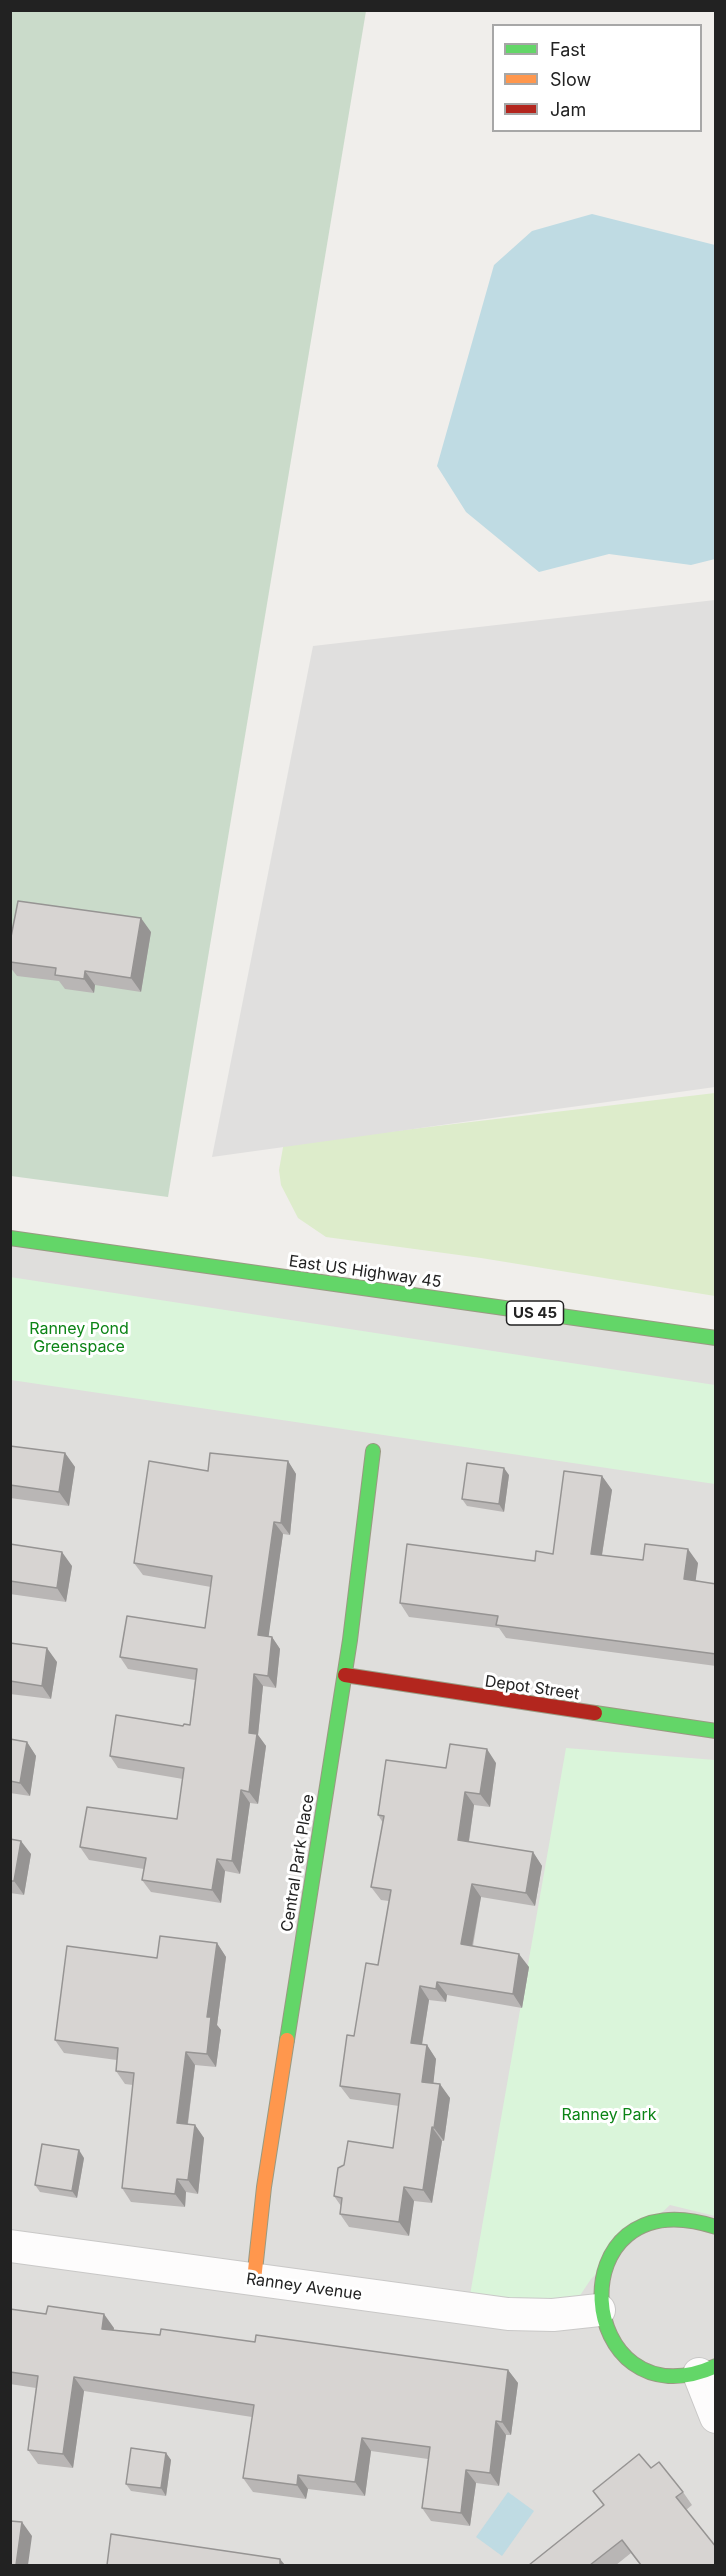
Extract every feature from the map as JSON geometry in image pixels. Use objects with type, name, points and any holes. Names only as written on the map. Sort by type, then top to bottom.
[{"type":"street","name":"East US Highway 45","points":[[10,1238],[716,1338]]},
{"type":"street","name":"Central Park Place","points":[[254,2280],[264,2187],[345,1675],[373,1451]]},
{"type":"street","name":"Depot Street","points":[[345,1675],[716,1731]]},
{"type":"street","points":[[716,2227],[692,2218],[661,2219],[633,2231],[612,2252],[600,2280],[599,2310],[608,2336],[624,2356],[647,2371],[673,2378],[707,2370],[716,2417]]},
{"type":"street","name":"Ranney Avenue","points":[[10,2246],[508,2314],[553,2315],[599,2310]]},
{"type":"shaded area","points":[[715,600],[715,1087],[212,1157],[313,646]]},
{"type":"shaded area","points":[[11,1241],[715,1340],[715,2565],[11,2566]]},
{"type":"green space","points":[[11,11],[366,11],[168,1197],[11,1176]]},
{"type":"green space","points":[[715,1093],[715,1296],[481,1258],[326,1237],[298,1218],[281,1185],[279,1170],[287,1125],[311,1141]]},
{"type":"green space","name":"Ranney Pond Greenspace","points":[[10,1277],[715,1385],[715,1484],[11,1380]]},
{"type":"green space","name":"Ranney Park","points":[[566,1748],[715,1760],[715,2216],[670,2205],[591,2279],[579,2297],[549,2306],[470,2295]]},
{"type":"water","points":[[592,214],[715,245],[715,559],[691,565],[609,554],[539,572],[466,512],[437,466],[494,265],[532,231]]},
{"type":"water","points":[[508,2492],[534,2511],[502,2556],[476,2537]]},
{"type":"building","points":[[18,901],[141,918],[131,978],[85,971],[84,979],[55,975],[56,968],[10,962],[10,942]]},
{"type":"building","points":[[10,1446],[65,1453],[59,1492],[10,1485]]},
{"type":"building","points":[[210,1453],[288,1461],[281,1523],[274,1522],[258,1635],[272,1637],[268,1676],[254,1674],[249,1733],[257,1734],[249,1792],[241,1790],[232,1861],[217,1859],[212,1890],[142,1880],[146,1858],[80,1847],[87,1807],[177,1819],[184,1768],[110,1756],[116,1715],[183,1726],[184,1724],[190,1725],[197,1669],[120,1657],[127,1616],[205,1628],[212,1576],[134,1563],[149,1461],[208,1471]]},
{"type":"building","points":[[467,1463],[504,1468],[499,1504],[462,1499]]},
{"type":"building","points":[[564,1471],[602,1476],[591,1554],[643,1560],[645,1544],[688,1549],[684,1579],[716,1584],[716,1654],[496,1625],[498,1616],[400,1603],[407,1544],[535,1561],[536,1551],[553,1554]]},
{"type":"building","points":[[10,1544],[62,1552],[57,1588],[10,1581]]},
{"type":"building","points":[[10,1643],[47,1648],[42,1686],[10,1681]]},
{"type":"building","points":[[10,1739],[27,1742],[20,1783],[10,1781]]},
{"type":"building","points":[[450,1744],[487,1749],[480,1794],[465,1792],[458,1840],[533,1852],[526,1893],[472,1884],[461,1944],[519,1954],[513,1994],[437,1982],[436,1989],[420,1986],[411,2043],[427,2045],[422,2082],[440,2084],[423,2190],[404,2187],[399,2222],[340,2214],[342,2198],[334,2196],[338,2168],[344,2165],[348,2141],[393,2148],[400,2094],[340,2086],[347,2035],[354,2036],[366,1963],[378,1965],[391,1890],[371,1887],[384,1816],[378,1815],[386,1760],[446,1768]]},
{"type":"building","points":[[10,1839],[21,1841],[14,1881],[10,1881]]},
{"type":"building","points":[[160,1936],[217,1943],[207,2017],[211,2017],[207,2054],[186,2052],[177,2123],[195,2125],[188,2180],[177,2179],[175,2194],[122,2188],[134,2073],[116,2071],[118,2048],[55,2040],[67,1946],[157,1958]]},
{"type":"building","points":[[42,2144],[79,2150],[72,2191],[35,2185]]},
{"type":"building","points":[[48,2306],[104,2314],[102,2329],[160,2335],[161,2329],[255,2342],[256,2335],[508,2370],[502,2422],[496,2421],[490,2473],[466,2470],[461,2513],[422,2508],[430,2447],[362,2438],[355,2482],[298,2475],[297,2485],[243,2478],[254,2405],[74,2377],[63,2454],[28,2450],[38,2376],[10,2372],[10,2309],[46,2314]]},
{"type":"building","points":[[131,2448],[166,2453],[161,2488],[126,2484]]},
{"type":"building","points":[[639,2454],[651,2468],[659,2462],[683,2492],[676,2497],[716,2547],[716,2565],[641,2565],[622,2540],[590,2565],[529,2565],[604,2505],[593,2491]]},
{"type":"building","points":[[10,2521],[22,2522],[16,2565],[10,2565]]},
{"type":"building","points":[[111,2534],[280,2559],[280,2565],[107,2565]]},
{"type":"traffic: fast","points":[[10,1238],[716,1338]]},
{"type":"traffic: fast","points":[[287,2040],[350,1640],[373,1451]]},
{"type":"traffic: fast","points":[[595,1713],[716,1731]]},
{"type":"traffic: fast","points":[[716,2227],[663,2220],[627,2235],[607,2264],[602,2300],[611,2336],[633,2363],[669,2376],[716,2366]]},
{"type":"traffic: slow","points":[[254,2280],[264,2187],[287,2040]]},
{"type":"traffic: jam","points":[[345,1675],[595,1713]]}]
